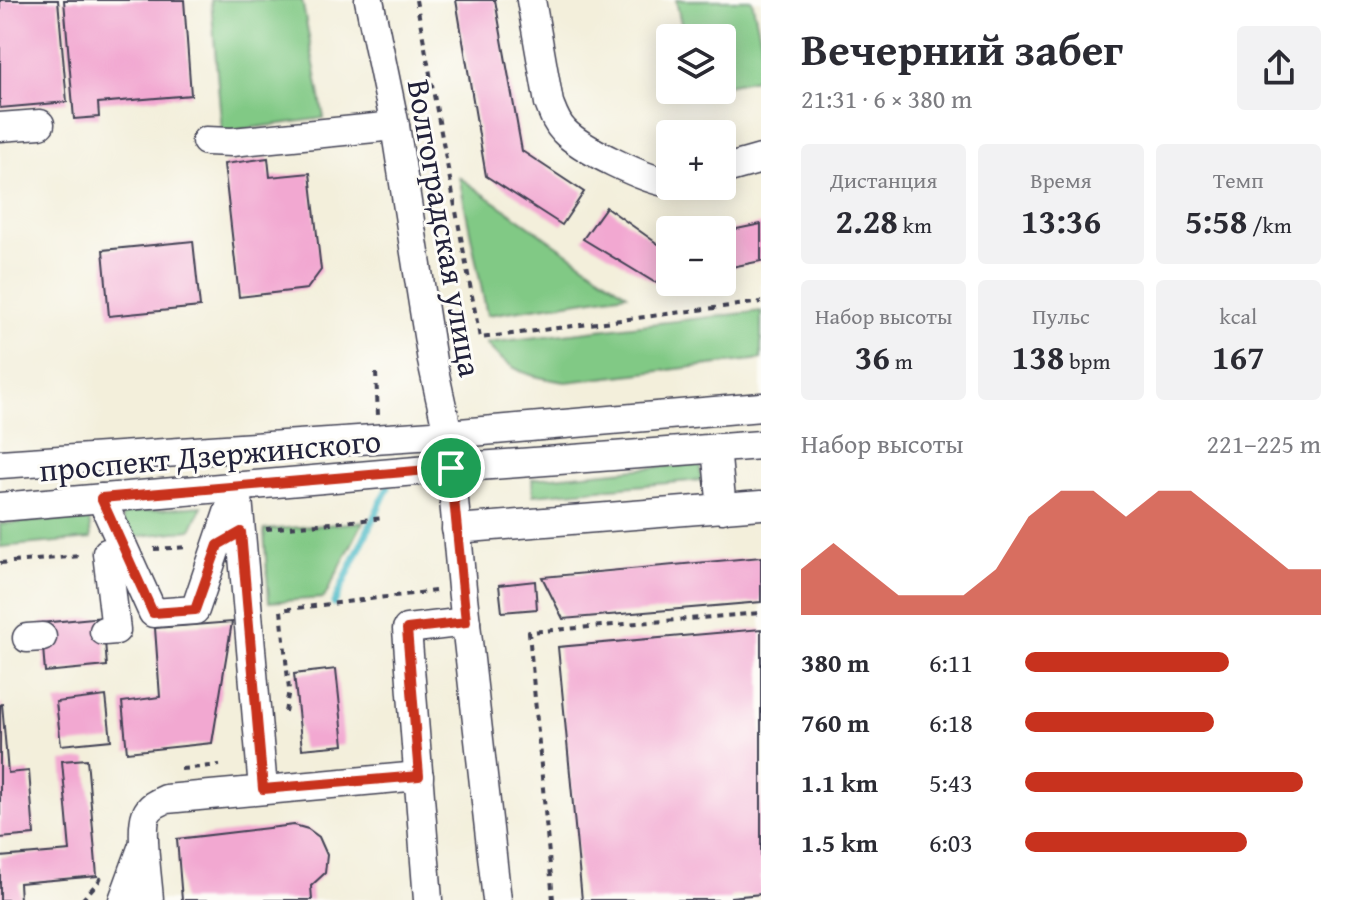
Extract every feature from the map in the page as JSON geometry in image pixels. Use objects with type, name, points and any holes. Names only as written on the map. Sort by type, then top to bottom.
[{"type":"street","name":"Волгоградская улица","points":[[369,0],[395,126],[432,361],[448,434],[497,900]]},
{"type":"street","points":[[531,0],[549,103],[564,131],[642,176],[656,180]]},
{"type":"street","points":[[0,127],[40,124]]},
{"type":"street","points":[[206,141],[232,142],[395,126]]},
{"type":"street","points":[[736,166],[761,159]]},
{"type":"street","name":"проспект Дзержинского","points":[[0,464],[448,434],[761,407]]},
{"type":"street","name":"проспект Дзержинского","points":[[0,507],[761,445]]},
{"type":"street","points":[[716,448],[722,509]]},
{"type":"street","points":[[101,498],[153,613],[195,610],[237,486]]},
{"type":"street","points":[[237,486],[263,789]]},
{"type":"street","points":[[456,529],[761,505]]},
{"type":"street","points":[[104,631],[116,630],[107,553]]},
{"type":"street","points":[[428,900],[407,629],[466,622]]},
{"type":"street","points":[[149,900],[146,814],[154,804],[166,799],[419,776]]},
{"type":"street","points":[[123,900],[145,840]]},
{"type":"path","points":[[416,0],[480,338],[761,302]]},
{"type":"path","points":[[376,373],[379,417]]},
{"type":"path","points":[[241,532],[385,518]]},
{"type":"path","points":[[553,900],[529,632],[761,613]]},
{"type":"green space","points":[[211,0],[302,0],[324,118],[222,132]]},
{"type":"green space","points":[[676,0],[752,0],[761,41],[761,78],[736,83],[736,24],[681,24]]},
{"type":"green space","points":[[459,177],[627,294],[487,315]]},
{"type":"green space","points":[[761,311],[761,359],[566,382],[522,372],[504,361],[486,343]]},
{"type":"green space","points":[[700,463],[701,480],[533,495],[532,479]]},
{"type":"green space","points":[[202,506],[191,530],[125,538],[122,513]]},
{"type":"green space","points":[[89,517],[91,539],[0,547],[0,524]]},
{"type":"green space","points":[[363,522],[324,598],[269,602],[264,530]]},
{"type":"building","points":[[0,0],[58,0],[67,102],[0,108]]},
{"type":"building","points":[[64,0],[184,0],[191,95],[98,103],[99,117],[74,119]]},
{"type":"building","points":[[456,0],[495,0],[522,151],[584,192],[562,225],[486,176]]},
{"type":"building","points":[[268,158],[270,177],[310,173],[321,270],[307,289],[239,297],[224,164]]},
{"type":"building","points":[[606,207],[656,243],[656,282],[654,282],[583,239]]},
{"type":"building","points":[[761,224],[761,261],[736,266],[736,229]]},
{"type":"building","points":[[193,241],[200,307],[109,316],[103,250]]},
{"type":"building","points":[[761,557],[761,602],[563,619],[542,577]]},
{"type":"building","points":[[535,581],[537,609],[502,612],[499,585]]},
{"type":"building","points":[[103,617],[107,666],[45,672],[41,623]]},
{"type":"building","points":[[232,622],[212,743],[127,752],[122,702],[160,697],[155,628]]},
{"type":"building","points":[[761,629],[761,894],[731,897],[731,900],[582,900],[558,647]]},
{"type":"building","points":[[336,669],[344,745],[302,749],[294,674]]},
{"type":"building","points":[[106,696],[111,740],[61,745],[56,702]]},
{"type":"building","points":[[2,704],[8,773],[29,771],[34,835],[0,838]]},
{"type":"building","points":[[87,759],[97,876],[19,883],[20,900],[0,900],[0,857],[70,851],[62,761]]},
{"type":"building","points":[[294,825],[308,829],[319,837],[327,855],[325,873],[311,886],[312,900],[182,900],[177,839]]},
{"type":"waterway","points":[[334,603],[388,487]]},
{"type":"route","points":[[451,468],[466,622],[407,629],[419,776],[263,789],[241,532],[218,545],[195,610],[153,613],[101,498],[451,468]]}]
